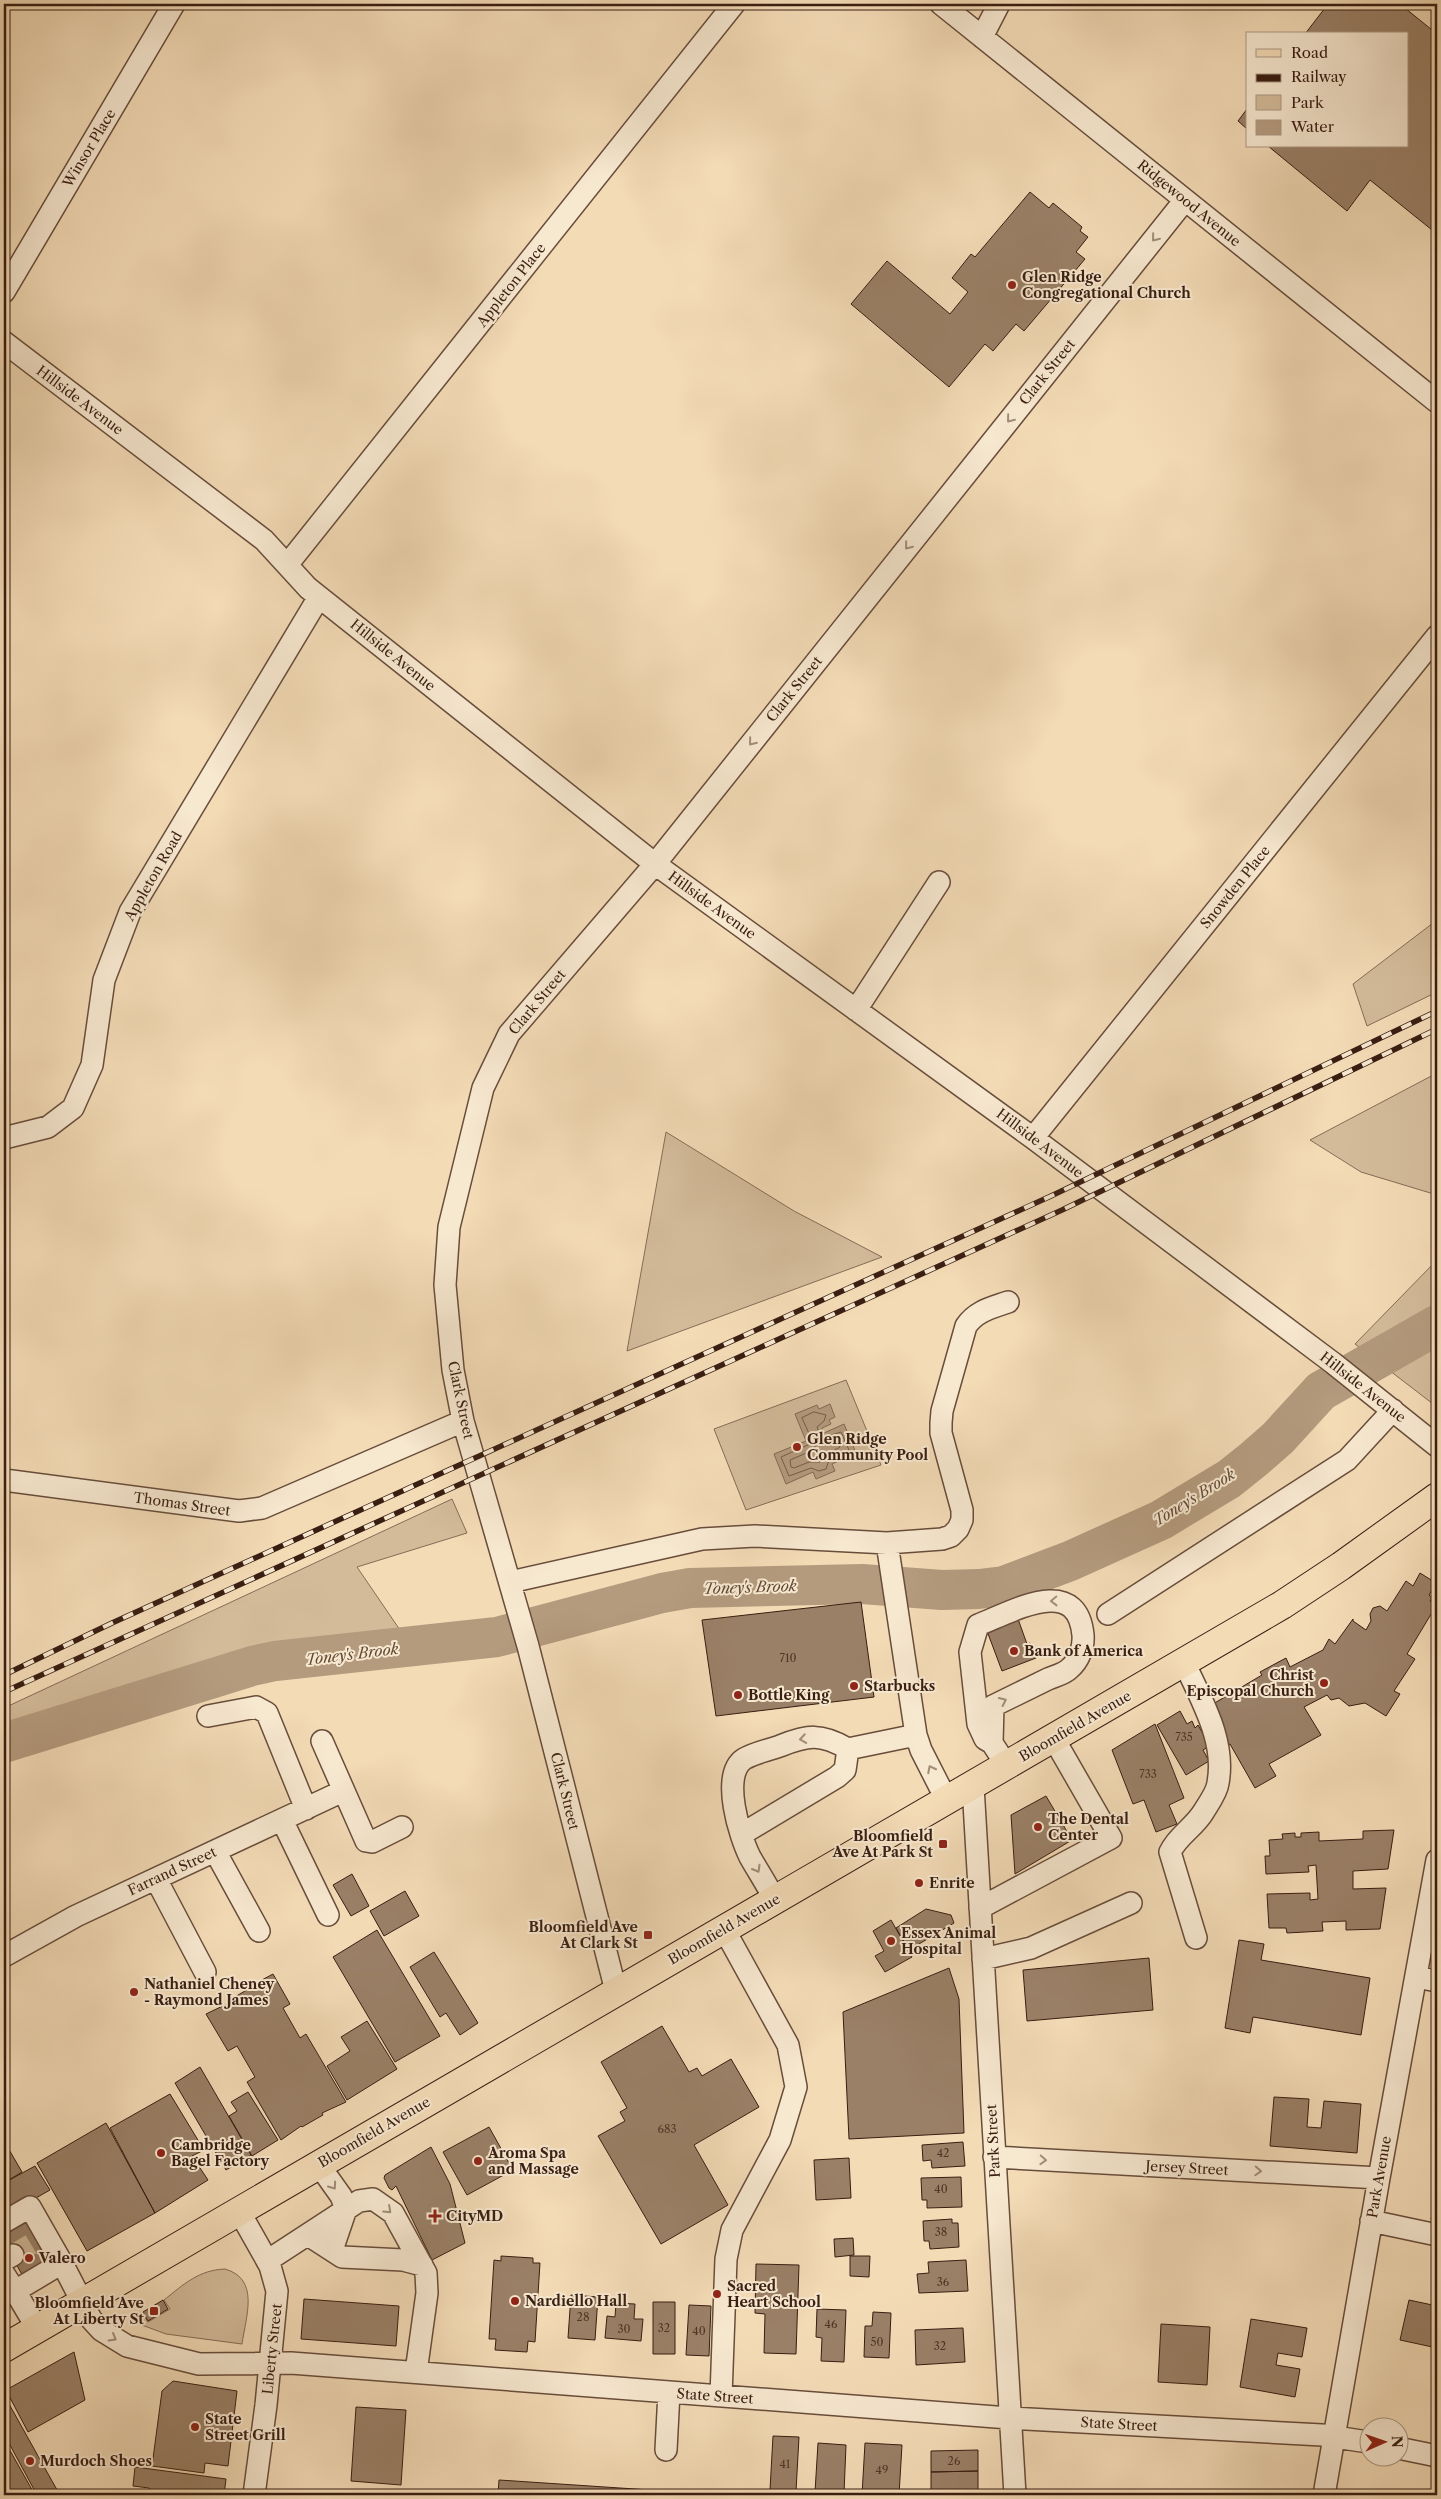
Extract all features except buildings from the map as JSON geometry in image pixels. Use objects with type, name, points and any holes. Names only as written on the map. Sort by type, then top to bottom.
[{"type":"main road","name":"Bloomfield Avenue","points":[[4,2348],[1282,1605],[1437,1497]]},
{"type":"street","name":"Winsor Place","points":[[4,292],[174,4]]},
{"type":"street","name":"Appleton Place","points":[[288,565],[734,4]]},
{"type":"street","name":"Ridgewood Avenue","points":[[940,4],[1437,402]]},
{"type":"street","points":[[982,37],[999,4]]},
{"type":"street","name":"Clark Street","points":[[616,1991],[528,1646],[463,1421],[453,1370],[445,1286],[446,1255],[455,1198],[483,1088],[509,1034],[655,864],[1185,200]]},
{"type":"street","name":"Hillside Avenue","points":[[4,342],[264,540],[319,597],[655,864],[1033,1138],[1332,1363],[1437,1446]]},
{"type":"street","name":"Appleton Road","points":[[4,1138],[48,1127],[73,1108],[92,1065],[104,980],[130,912],[319,597]]},
{"type":"street","name":"Snowden Place","points":[[1033,1138],[1433,649]]},
{"type":"street","points":[[856,1010],[940,882]]},
{"type":"street","points":[[510,1582],[702,1539],[755,1536],[887,1543],[942,1539],[951,1536],[958,1529],[962,1520],[962,1510],[941,1433],[942,1410],[966,1326],[972,1317],[984,1310],[1008,1302]]},
{"type":"street","points":[[1108,1614],[1347,1460],[1393,1410]]},
{"type":"street","name":"Thomas Street","points":[[4,1480],[239,1512],[262,1508],[463,1421]]},
{"type":"street","points":[[887,1543],[916,1735],[921,1750],[947,1801]]},
{"type":"street","points":[[992,1743],[993,1706],[1069,1669],[1081,1654],[1084,1643],[1082,1624],[1074,1608],[1063,1600],[1033,1604],[978,1625],[970,1652],[978,1724],[985,1739],[992,1743],[1007,1766]]},
{"type":"street","points":[[1184,1662],[1214,1728],[1218,1755],[1218,1784],[1192,1828],[1176,1841],[1170,1852],[1196,1938]]},
{"type":"street","points":[[208,1716],[256,1707],[267,1713],[306,1809]]},
{"type":"street","points":[[775,1900],[749,1855],[742,1834],[732,1795],[732,1778],[736,1768],[743,1760],[795,1740],[819,1737],[831,1738],[848,1749],[916,1735]]},
{"type":"street","points":[[980,1908],[1111,1838],[1054,1739]]},
{"type":"street","points":[[322,1742],[366,1841],[372,1842],[402,1827]]},
{"type":"street","points":[[742,1834],[836,1778],[845,1770],[848,1749]]},
{"type":"street","name":"Park Street","points":[[972,1786],[1015,2495]]},
{"type":"street","name":"Farrand Street","points":[[4,1956],[76,1916],[343,1791]]},
{"type":"street","points":[[282,1820],[328,1915]]},
{"type":"street","points":[[215,1851],[259,1931]]},
{"type":"street","name":"Park Avenue","points":[[1324,2495],[1371,2221],[1437,1860]]},
{"type":"street","points":[[156,1879],[205,1972]]},
{"type":"street","points":[[983,1959],[1031,1948],[1131,1903]]},
{"type":"street","points":[[721,2396],[726,2259],[732,2230],[780,2140],[796,2087],[788,2045],[724,1929]]},
{"type":"street","points":[[1416,1977],[1437,1981]]},
{"type":"street","name":"Jersey Street","points":[[994,2157],[1379,2178]]},
{"type":"street","points":[[318,2165],[341,2196],[346,2209],[332,2250]]},
{"type":"street","points":[[267,2261],[346,2209],[366,2199],[373,2199],[383,2205],[393,2213],[426,2273],[427,2293],[416,2372]]},
{"type":"street","name":"State Street","points":[[4,2222],[30,2207],[42,2238],[62,2263],[82,2303],[101,2330],[127,2346],[199,2364],[271,2362],[1009,2418],[1334,2436],[1358,2440]]},
{"type":"street","name":"Liberty Street","points":[[239,2211],[273,2273],[278,2291],[254,2495]]},
{"type":"street","points":[[1371,2221],[1437,2234]]},
{"type":"street","points":[[308,2235],[342,2257],[393,2260],[422,2265]]},
{"type":"street","points":[[37,2328],[9,2270],[62,2263]]},
{"type":"street","points":[[666,2450],[669,2392]]},
{"type":"street","points":[[1408,2450],[1437,2456]]},
{"type":"green space","points":[[1437,920],[1437,992],[1367,1026],[1353,984]]},
{"type":"green space","points":[[1437,1073],[1437,1195],[1361,1172],[1310,1140]]},
{"type":"green space","points":[[666,1132],[794,1211],[882,1257],[627,1351]]},
{"type":"green space","points":[[1437,1260],[1437,1407],[1355,1344]]},
{"type":"green space","name":"Glen Ridge Community Pool","points":[[846,1380],[881,1465],[746,1510],[714,1429]]},
{"type":"green space","points":[[452,1499],[467,1533],[357,1567],[400,1630],[400,1656],[267,1668],[4,1751],[4,1708]]},
{"type":"green space","points":[[225,2269],[236,2274],[243,2281],[247,2290],[248,2311],[242,2344],[166,2334],[131,2321],[142,2312],[148,2322],[170,2309],[164,2300],[185,2283],[207,2272]]},
{"type":"water","points":[[830,1404],[835,1417],[829,1420],[831,1424],[822,1428],[824,1433],[844,1424],[856,1453],[832,1464],[835,1471],[816,1479],[813,1472],[786,1484],[774,1454],[806,1441],[795,1414],[817,1405],[819,1409]]},
{"type":"waterway","name":"Toney's Brook","points":[[4,1743],[252,1666],[275,1661],[497,1637],[662,1593],[690,1588],[862,1584],[942,1590],[1004,1586],[1070,1561],[1161,1520],[1229,1479],[1254,1459],[1278,1438],[1321,1391],[1437,1325]]},
{"type":"tunnel","points":[[13,2255],[38,2240]]},
{"type":"railway","points":[[4,1675],[112,1623],[1051,1196],[1437,1011]]},
{"type":"railway","points":[[4,1692],[1062,1210],[1437,1029]]},
{"type":"place","name":"Glen Ridge Congregational Church","points":[[1012,285]]},
{"type":"place","name":"Glen Ridge Community Pool","points":[[797,1447]]},
{"type":"place","name":"Bank of America","points":[[1014,1651]]},
{"type":"place","name":"Christ Episcopal Church","points":[[1324,1683]]},
{"type":"place","name":"Starbucks","points":[[854,1686]]},
{"type":"place","name":"Bottle King","points":[[738,1695]]},
{"type":"place","name":"The Dental Center","points":[[1038,1827]]},
{"type":"place","name":"Bloomfield Ave At Park St","points":[[943,1844]]},
{"type":"place","name":"Enrite","points":[[919,1883]]},
{"type":"place","name":"Bloomfield Ave At Clark St","points":[[648,1935]]},
{"type":"place","name":"Essex Animal Hospital","points":[[891,1941]]},
{"type":"place","name":"Nathaniel Cheney - Raymond James","points":[[134,1992]]},
{"type":"place","name":"Cambridge Bagel Factory","points":[[161,2153]]},
{"type":"place","name":"Aroma Spa and Massage","points":[[478,2161]]},
{"type":"place","name":"CityMD","points":[[435,2216]]},
{"type":"place","name":"Valero","points":[[29,2258]]},
{"type":"place","name":"Sacred Heart School","points":[[717,2294]]},
{"type":"place","name":"Nardiello Hall","points":[[515,2301]]},
{"type":"place","name":"Bloomfield Ave At Liberty St","points":[[154,2311]]},
{"type":"place","name":"State Street Grill","points":[[195,2427]]},
{"type":"place","name":"Murdoch Shoes","points":[[30,2461]]}]
